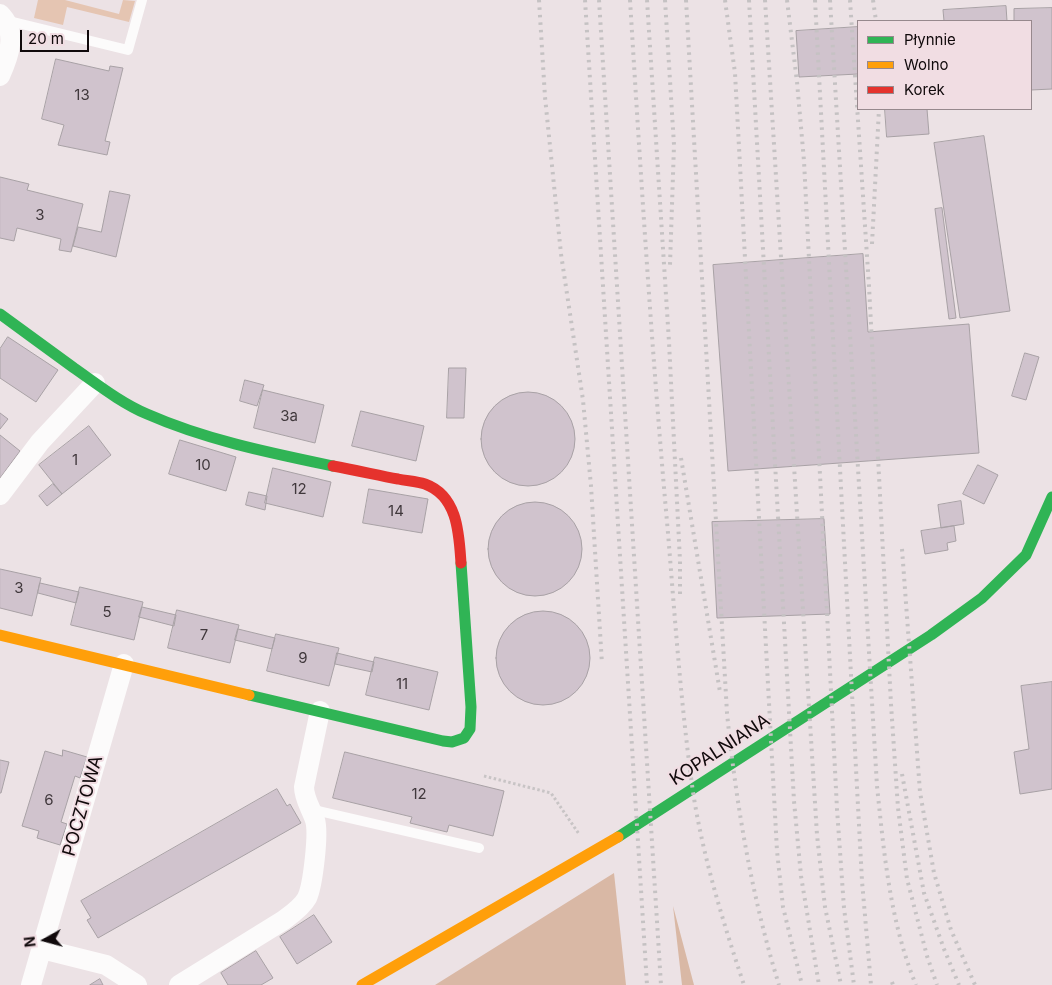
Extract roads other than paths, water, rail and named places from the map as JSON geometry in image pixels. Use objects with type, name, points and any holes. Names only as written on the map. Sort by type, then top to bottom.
[{"type":"street","points":[[0,76],[11,41],[3,17]]},
{"type":"street","points":[[0,314],[95,383],[136,409],[194,431],[250,448],[303,461],[424,484],[440,492],[446,498],[451,508],[459,534],[471,706],[470,730],[463,739],[450,742],[443,741],[0,635]]},
{"type":"street","points":[[0,494],[40,442],[95,383]]},
{"type":"street","name":"KOPALNIANA","points":[[366,984],[592,853],[931,635],[982,598],[1026,555],[1052,497]]},
{"type":"street","name":"POCZTOWA","points":[[31,985],[124,664]]},
{"type":"street","points":[[178,985],[278,924],[307,898],[317,837],[315,820],[304,793],[304,787],[320,711]]},
{"type":"street","points":[[42,948],[106,965],[137,985]]},
{"type":"lane","points":[[3,17],[128,50],[142,0]]},
{"type":"lane","points":[[310,808],[479,848]]},
{"type":"railway","points":[[539,0],[545,97],[561,254],[583,400],[591,486],[602,664]]},
{"type":"railway","points":[[585,0],[647,985]]},
{"type":"railway","points":[[599,0],[661,985]]},
{"type":"railway","points":[[630,0],[657,400],[685,727],[693,792],[702,841],[721,913],[744,985]]},
{"type":"railway","points":[[647,0],[669,342],[680,561],[680,597]]},
{"type":"railway","points":[[665,0],[674,145],[670,265]]},
{"type":"railway","points":[[686,0],[727,713],[735,782],[746,850],[769,952],[779,985]]},
{"type":"railway","points":[[725,0],[735,73],[777,851],[783,907],[802,985]]},
{"type":"railway","points":[[749,0],[794,801],[801,876],[819,985]]},
{"type":"railway","points":[[765,0],[817,835],[825,907],[841,985]]},
{"type":"railway","points":[[787,0],[804,161],[837,809],[844,908],[854,985]]},
{"type":"railway","points":[[815,0],[862,881],[871,985]]},
{"type":"railway","points":[[830,0],[877,786],[889,887],[900,937],[916,985]]},
{"type":"railway","points":[[850,0],[857,105]]},
{"type":"railway","points":[[873,0],[876,20]]},
{"type":"railway","points":[[857,110],[898,808],[907,879],[927,956],[937,985]]},
{"type":"railway","points":[[872,244],[879,110]]},
{"type":"railway","points":[[681,458],[720,692]]},
{"type":"railway","points":[[902,549],[920,792],[934,873],[951,930],[975,985]]},
{"type":"railway","points":[[902,774],[924,893],[959,985]]}]
